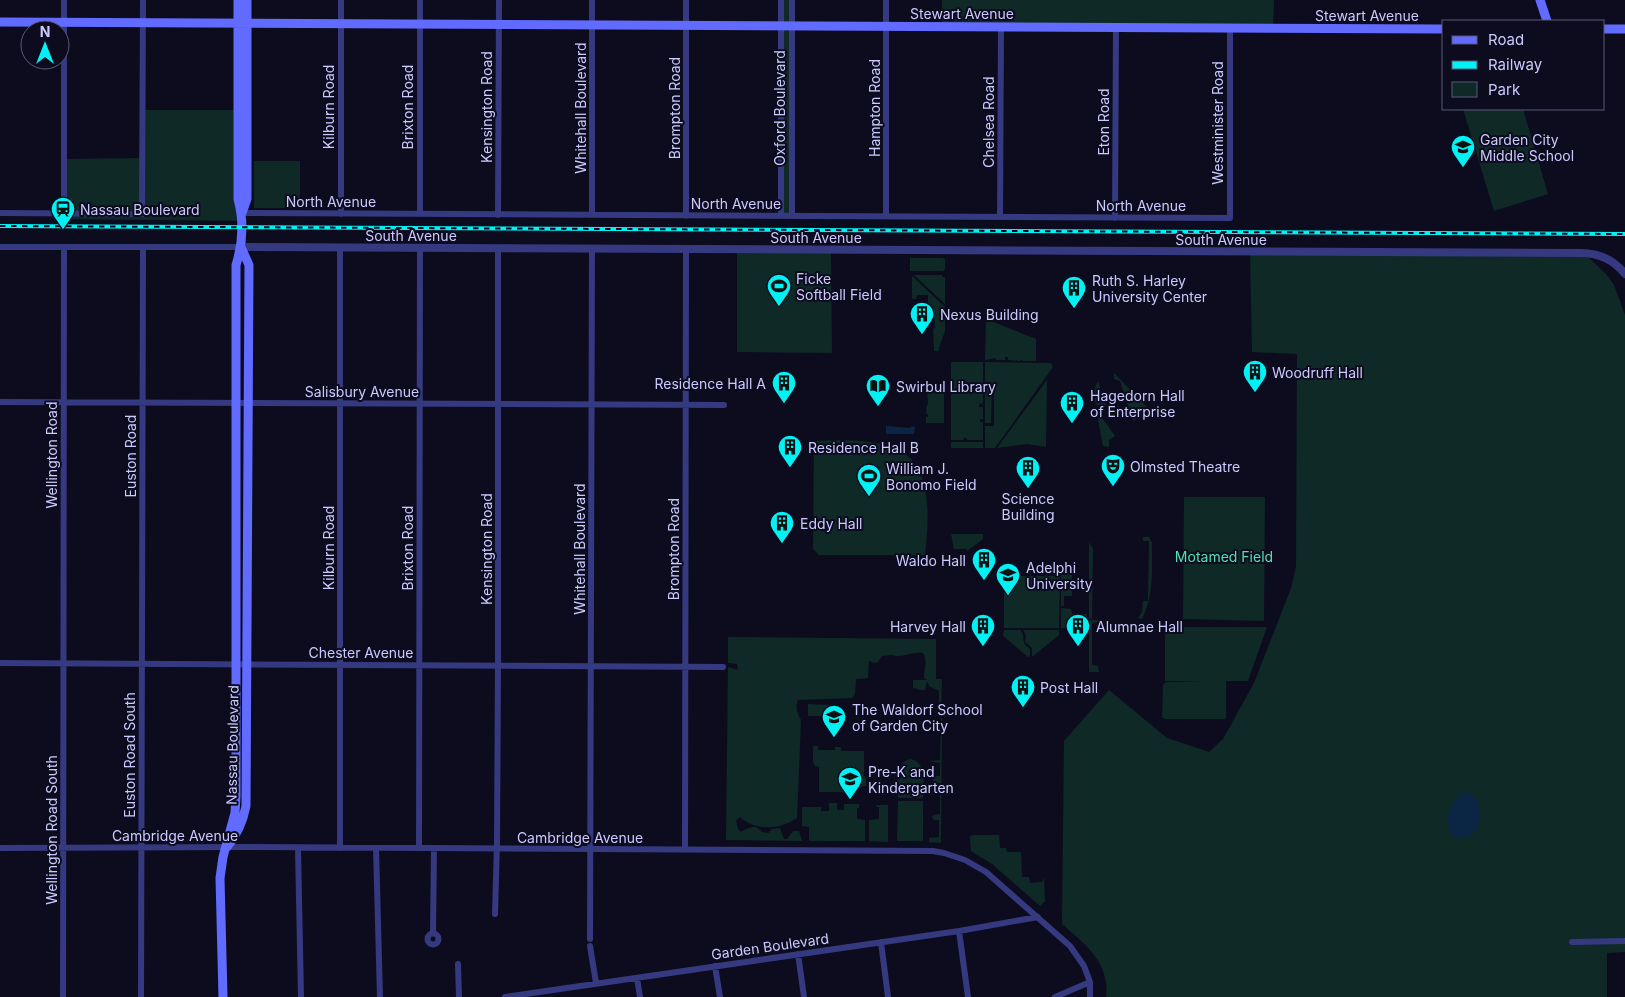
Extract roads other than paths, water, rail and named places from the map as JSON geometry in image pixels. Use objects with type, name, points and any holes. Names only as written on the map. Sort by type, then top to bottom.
[{"type":"main road","name":"Nassau Boulevard","points":[[238,0],[242,23]]},
{"type":"main road","name":"Nassau Boulevard","points":[[227,848],[236,805],[236,265],[241,248],[242,213],[238,199],[242,23],[247,0]]},
{"type":"main road","points":[[1540,0],[1547,20]]},
{"type":"main road","name":"Stewart Avenue","points":[[0,22],[20,22]]},
{"type":"main road","name":"Stewart Avenue","points":[[70,22],[1442,29]]},
{"type":"main road","points":[[1605,29],[1625,29]]},
{"type":"main road","name":"Nassau Boulevard","points":[[227,848],[237,836],[246,806],[249,265],[241,248]]},
{"type":"main road","points":[[222,997],[220,878],[223,857],[227,848]]},
{"type":"street","points":[[64,0],[64,20]]},
{"type":"street","points":[[0,213],[142,214],[143,0]]},
{"type":"street","name":"Kilburn Road","points":[[341,0],[341,214]]},
{"type":"street","name":"Brixton Road","points":[[420,0],[420,214]]},
{"type":"street","name":"Kensington Road","points":[[498,215],[499,0]]},
{"type":"street","name":"Whitehall Boulevard","points":[[592,0],[592,215]]},
{"type":"street","name":"Brompton Road","points":[[686,0],[686,216]]},
{"type":"street","name":"Oxford Boulevard","points":[[781,0],[781,216]]},
{"type":"street","name":"Oxford Boulevard","points":[[792,0],[792,216]]},
{"type":"street","name":"Hampton Road","points":[[886,0],[886,216]]},
{"type":"street","name":"Chelsea Road","points":[[1000,217],[1001,27]]},
{"type":"street","name":"Eton Road","points":[[1115,218],[1116,27]]},
{"type":"street","name":"Westminister Road","points":[[1230,28],[1230,218]]},
{"type":"street","points":[[64,70],[64,213]]},
{"type":"street","points":[[781,124],[792,124]]},
{"type":"street","name":"North Avenue","points":[[242,213],[1230,218]]},
{"type":"street","name":"South Avenue","points":[[0,247],[1580,253],[1599,255],[1606,258],[1617,265],[1625,274]]},
{"type":"street","name":"Wellington Road","points":[[63,663],[64,248]]},
{"type":"street","name":"Euston Road","points":[[142,248],[142,664]]},
{"type":"street","name":"Kilburn Road","points":[[340,248],[340,848]]},
{"type":"street","name":"Brixton Road","points":[[419,848],[420,248]]},
{"type":"street","name":"Kensington Road","points":[[495,914],[498,666],[498,248]]},
{"type":"street","name":"Whitehall Boulevard","points":[[590,939],[592,248]]},
{"type":"street","name":"Brompton Road","points":[[685,850],[686,249]]},
{"type":"street","name":"Salisbury Avenue","points":[[0,402],[724,405]]},
{"type":"street","name":"Chester Avenue","points":[[0,663],[723,667]]},
{"type":"street","name":"Wellington Road South","points":[[63,663],[63,997]]},
{"type":"street","name":"Euston Road South","points":[[141,997],[142,664]]},
{"type":"street","name":"Cambridge Avenue","points":[[0,848],[434,848],[496,850],[927,851],[944,853],[965,860],[986,872],[1077,954],[1090,982],[1090,997]]},
{"type":"street","points":[[298,848],[301,997]]},
{"type":"street","points":[[376,848],[380,997]]},
{"type":"street","points":[[433,933],[434,848]]},
{"type":"street","name":"Garden Boulevard","points":[[505,997],[958,931],[1038,917]]},
{"type":"street","points":[[958,931],[968,997]]},
{"type":"street","points":[[1572,942],[1625,941]]},
{"type":"street","points":[[880,942],[888,997]]},
{"type":"street","points":[[590,946],[596,983]]},
{"type":"street","points":[[798,954],[804,997]]},
{"type":"street","points":[[458,964],[459,997]]},
{"type":"street","points":[[715,966],[720,997]]},
{"type":"street","points":[[637,978],[640,997]]},
{"type":"street","points":[[1054,997],[1090,982]]},
{"type":"street","points":[[559,989],[560,997]]},
{"type":"water","points":[[886,426],[915,427],[914,434],[886,434]]},
{"type":"water","points":[[1463,792],[1472,794],[1480,810],[1476,829],[1470,836],[1461,838],[1450,834],[1448,816],[1454,802]]},
{"type":"railway","points":[[0,226],[1625,234]]},
{"type":"place","name":"Garden City Middle School","points":[[1463,168]]},
{"type":"place","name":"Nassau Boulevard","points":[[63,230]]},
{"type":"place","name":"Ficke Softball Field","points":[[779,307]]},
{"type":"place","name":"Ruth S. Harley University Center","points":[[1074,309]]},
{"type":"place","name":"Nexus Building","points":[[922,335]]},
{"type":"place","name":"Woodruff Hall","points":[[1255,393]]},
{"type":"place","name":"Residence Hall A","points":[[784,404]]},
{"type":"place","name":"Swirbul Library","points":[[878,407]]},
{"type":"place","name":"Hagedorn Hall of Enterprise","points":[[1072,424]]},
{"type":"place","name":"Residence Hall B","points":[[790,468]]},
{"type":"place","name":"Olmsted Theatre","points":[[1113,487]]},
{"type":"place","name":"Science Building","points":[[1028,489]]},
{"type":"place","name":"William J. Bonomo Field","points":[[869,497]]},
{"type":"place","name":"Eddy Hall","points":[[782,544]]},
{"type":"place","name":"Waldo Hall","points":[[984,581]]},
{"type":"place","name":"Adelphi University","points":[[1008,596]]},
{"type":"place","name":"Harvey Hall","points":[[983,647]]},
{"type":"place","name":"Alumnae Hall","points":[[1078,647]]},
{"type":"place","name":"Post Hall","points":[[1023,708]]},
{"type":"place","name":"The Waldorf School of Garden City","points":[[834,738]]},
{"type":"place","name":"Pre-K and Kindergarten","points":[[850,800]]},
{"type":"park label","name":"Motamed Field","points":[[1224,556]]}]
